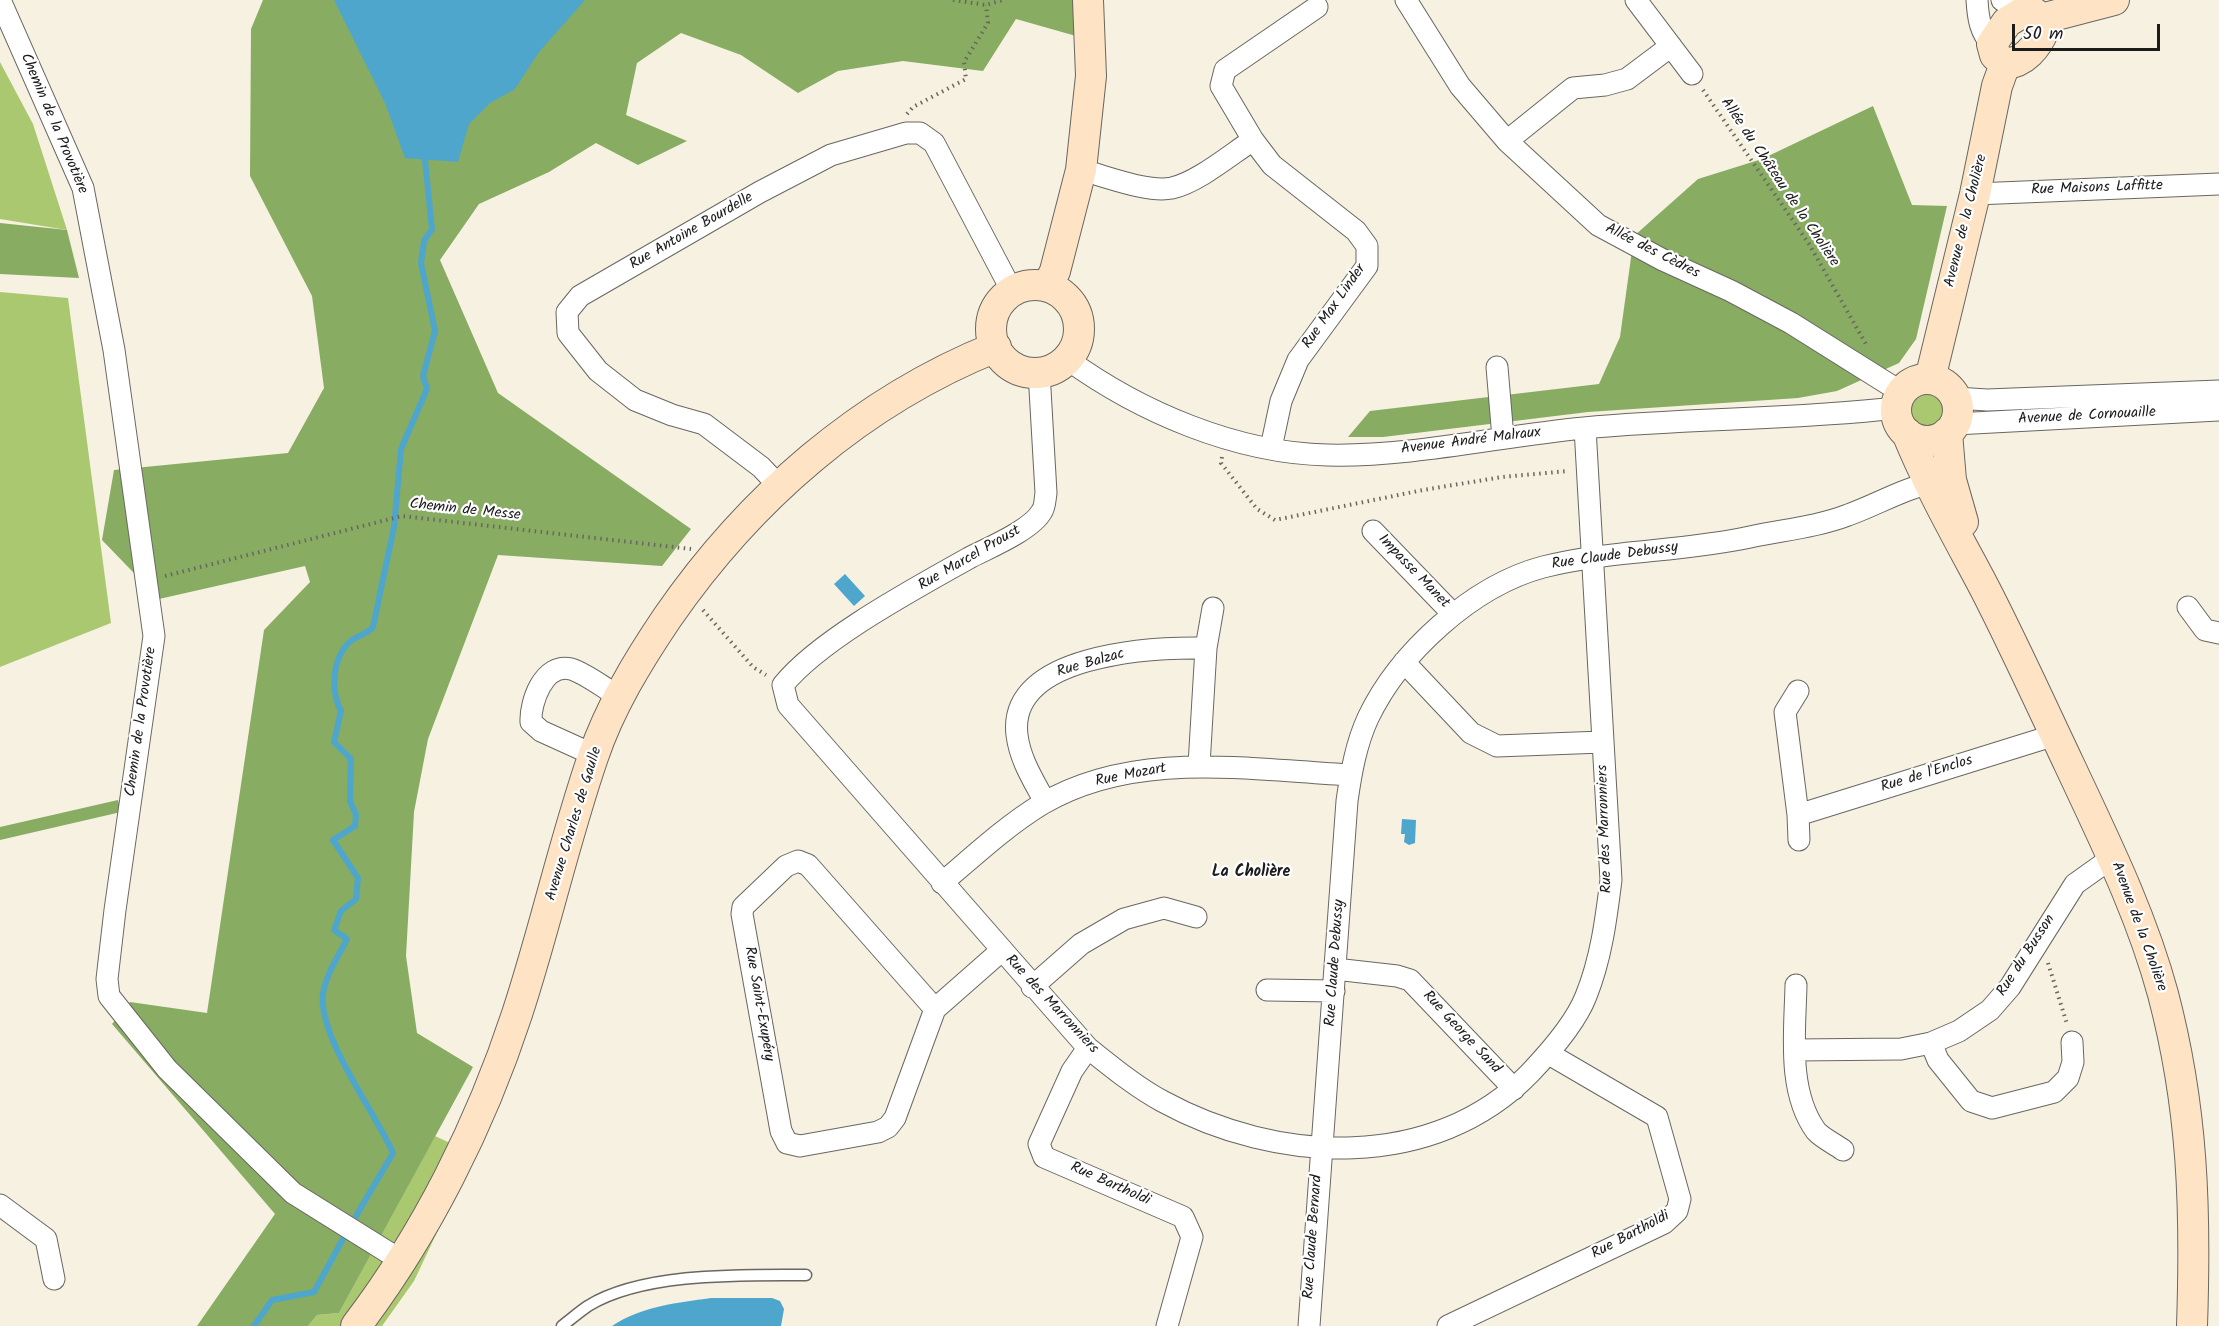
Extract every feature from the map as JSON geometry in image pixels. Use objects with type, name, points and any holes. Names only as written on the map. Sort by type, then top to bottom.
[{"type":"street","name":"Chemin de la Provotière","points":[[0,0],[83,188],[114,350],[154,636],[115,910],[107,979],[110,996],[167,1069],[293,1193],[402,1261]]},
{"type":"street","points":[[1048,286],[1055,271],[1081,170],[1091,75],[1088,0]]},
{"type":"street","name":"Allée des Cèdres","points":[[1406,0],[1460,86],[1507,141],[1598,225],[1791,323],[1870,372],[1901,411]]},
{"type":"street","points":[[1635,0],[1692,74]]},
{"type":"street","points":[[1977,0],[1978,18],[1985,38],[1999,54],[2015,63],[2032,49],[2044,30],[2021,10]]},
{"type":"street","points":[[2021,10],[2114,0]]},
{"type":"street","name":"Rue Max Linder","points":[[1271,448],[1281,401],[1298,360],[1367,266],[1367,246],[1356,231],[1272,165],[1253,140],[1221,86],[1225,70],[1317,7]]},
{"type":"street","points":[[1507,141],[1573,88],[1605,85],[1627,79],[1671,46]]},
{"type":"street","name":"Avenue de la Cholière","points":[[1930,379],[1934,354],[1975,194],[1997,86],[1999,54]]},
{"type":"street","points":[[906,133],[920,133],[934,143],[1012,291]]},
{"type":"street","name":"Rue Antoine Bourdelle","points":[[779,486],[761,467],[704,424],[672,415],[635,400],[598,371],[568,333],[567,312],[580,296],[760,192],[831,155],[906,133]]},
{"type":"street","points":[[1081,170],[1152,188],[1172,188],[1190,180],[1253,140]]},
{"type":"street","name":"Rue Maisons Laffitte","points":[[1975,194],[2219,184]]},
{"type":"street","points":[[1027,285],[1048,286],[1067,298],[1078,318],[1078,340],[1067,359],[1051,370],[1039,372],[1021,370],[1010,365],[996,347],[992,335],[993,316],[1012,291],[1027,285]]},
{"type":"street","name":"Avenue Charles de Gaulle","points":[[356,1326],[402,1261],[459,1155],[497,1071],[518,1012],[594,755],[642,654],[716,551],[779,486],[831,442],[885,403],[943,370],[996,347]]},
{"type":"street","name":"Avenue André Malraux","points":[[1067,359],[1141,405],[1202,432],[1271,448],[1326,455],[1388,453],[1585,428],[1901,411]]},
{"type":"street","points":[[1497,367],[1503,438]]},
{"type":"street","name":"Rue Marcel Proust","points":[[783,685],[796,669],[851,629],[939,575],[1028,525],[1042,512],[1046,494],[1039,372]]},
{"type":"street","points":[[1930,379],[1944,383],[1953,419],[1929,441],[1917,439],[1901,411],[1914,381],[1930,379]]},
{"type":"street","name":"Avenue de Cornouaille","points":[[1953,419],[1987,400],[2219,391]]},
{"type":"street","name":"Avenue de Cornouaille","points":[[1953,419],[2219,410]]},
{"type":"street","name":"Avenue de la Cholière","points":[[1901,411],[1939,481],[1985,590],[2113,857],[2150,950],[2169,1017],[2183,1088],[2194,1190],[2192,1326]]},
{"type":"street","name":"Avenue de la Cholière","points":[[1939,481],[1953,419]]},
{"type":"street","name":"Rue des Marronniers","points":[[783,685],[788,705],[1032,987],[1088,1048],[1120,1074],[1163,1102],[1267,1139],[1320,1147],[1389,1146],[1427,1137],[1479,1115],[1514,1089],[1549,1054],[1586,998],[1604,939],[1611,880],[1590,560],[1585,428]]},
{"type":"street","name":"Rue Claude Debussy","points":[[1320,1147],[1351,775],[1367,720],[1383,691],[1404,662],[1453,614],[1496,587],[1542,567],[1728,542],[1831,520],[1939,481]]},
{"type":"street","name":"Impasse Manet","points":[[1373,531],[1453,614]]},
{"type":"street","points":[[2188,607],[2205,630],[2219,633]]},
{"type":"street","points":[[1199,765],[1206,648],[1213,608]]},
{"type":"street","name":"Rue Balzac","points":[[1045,802],[1024,763],[1016,734],[1022,704],[1038,683],[1061,669],[1098,659],[1142,650],[1206,648]]},
{"type":"street","points":[[1404,662],[1472,733],[1483,741],[1497,746],[1602,742]]},
{"type":"street","points":[[594,755],[541,731],[531,722],[530,709],[543,681],[555,670],[570,669],[620,697]]},
{"type":"street","points":[[1798,691],[1785,712],[1799,840]]},
{"type":"street","name":"Rue de l'Enclos","points":[[1798,815],[2055,735]]},
{"type":"street","name":"Rue Mozart","points":[[942,883],[1013,822],[1045,802],[1094,782],[1148,770],[1199,765],[1351,775]]},
{"type":"street","name":"Rue du Busson","points":[[1795,1050],[1901,1049],[1931,1043],[1959,1031],[1990,1010],[2010,987],[2075,884],[2113,857]]},
{"type":"street","name":"Rue Saint-Exupéry","points":[[935,1009],[808,865],[798,861],[786,866],[743,907],[742,914],[781,1131],[786,1143],[800,1146],[878,1132],[888,1127],[895,1119],[935,1009],[1001,951]]},
{"type":"street","points":[[1032,987],[1081,944],[1124,919],[1164,908],[1196,917]]},
{"type":"street","name":"Rue George Sand","points":[[1335,969],[1397,976],[1410,980],[1514,1089]]},
{"type":"street","points":[[1796,985],[1795,1050],[1799,1099],[1817,1132],[1843,1150]]},
{"type":"street","points":[[1267,990],[1334,991]]},
{"type":"street","points":[[1931,1043],[1938,1060],[1971,1101],[1992,1108],[2054,1092],[2068,1078],[2073,1062],[2073,1042]]},
{"type":"street","name":"Rue Bartholdi","points":[[1088,1048],[1072,1071],[1039,1144],[1044,1157],[1183,1217],[1192,1237],[1167,1326]]},
{"type":"street","name":"Rue Bartholdi","points":[[1448,1326],[1664,1223],[1677,1212],[1680,1199],[1657,1117],[1549,1054]]},
{"type":"street","name":"Rue Claude Bernard","points":[[1309,1326],[1320,1147]]},
{"type":"street","points":[[0,1205],[46,1239],[54,1279]]},
{"type":"lane","points":[[562,1326],[589,1305],[622,1292],[659,1283],[696,1278],[806,1275]]},
{"type":"path","points":[[953,0],[986,5],[1003,0]]},
{"type":"path","points":[[906,133],[906,115],[913,107],[966,80],[964,62],[988,23],[986,5]]},
{"type":"path","name":"Allée du Château de la Cholière","points":[[1692,74],[1809,244],[1867,346],[1870,372]]},
{"type":"path","points":[[1225,437],[1221,464],[1257,509],[1275,520],[1423,490],[1502,477],[1586,470]]},
{"type":"path","name":"Chemin de Messe","points":[[147,581],[402,516],[716,551]]},
{"type":"path","points":[[682,596],[701,608],[753,668],[783,685]]},
{"type":"path","points":[[2038,940],[2054,975],[2073,1042]]},
{"type":"green space","points":[[263,0],[1077,0],[1076,36],[1016,19],[983,71],[903,61],[838,71],[798,93],[741,55],[681,33],[637,63],[626,115],[687,141],[638,165],[596,143],[549,172],[479,204],[440,260],[498,393],[691,529],[662,566],[498,555],[428,739],[414,812],[406,956],[417,1033],[473,1067],[339,1313],[317,1315],[308,1326],[197,1326],[275,1214],[112,1024],[130,1002],[207,1013],[264,630],[310,582],[305,566],[159,599],[102,540],[114,470],[288,453],[324,388],[312,296],[250,176],[251,29]]},
{"type":"green space","points":[[0,62],[33,124],[67,230],[0,219]]},
{"type":"green space","points":[[1873,106],[1912,205],[1947,206],[1916,339],[1899,363],[1837,391],[1798,398],[1588,412],[1383,437],[1348,437],[1370,411],[1599,384],[1620,337],[1634,236],[1698,179],[1762,159]]},
{"type":"green space","points":[[0,223],[67,230],[79,278],[0,274]]},
{"type":"green space","points":[[0,292],[68,298],[111,623],[0,667]]},
{"type":"green space","points":[[1927,394],[1938,399],[1943,410],[1938,421],[1927,426],[1916,421],[1911,410],[1916,399]]},
{"type":"green space","points":[[118,800],[121,812],[0,840],[0,827]]},
{"type":"green space","points":[[435,1136],[474,1154],[414,1281],[382,1326],[308,1326],[317,1315],[339,1313]]},
{"type":"water","points":[[334,0],[585,0],[539,52],[515,89],[490,103],[469,124],[458,162],[405,158],[385,103]]},
{"type":"water","points":[[845,574],[865,596],[854,606],[834,584]]},
{"type":"water","points":[[1402,819],[1416,820],[1415,843],[1409,845],[1404,842],[1405,834],[1401,834]]},
{"type":"water","points":[[711,1298],[772,1298],[780,1301],[784,1309],[781,1326],[612,1326],[647,1310]]},
{"type":"waterway","points":[[356,1216],[393,1153],[338,1052],[324,1011],[323,994],[326,980],[347,939],[334,930],[341,911],[356,899],[358,878],[333,840],[355,826],[356,815],[350,801],[351,759],[334,742],[341,711],[337,703],[334,684],[337,664],[345,647],[373,627],[394,527],[401,449],[427,389],[423,376],[435,331],[421,263],[424,241],[432,229],[425,160]]},
{"type":"waterway","points":[[254,1326],[272,1300],[314,1292],[344,1237]]},
{"type":"district","name":"La Cholière","points":[[1251,873]]}]
